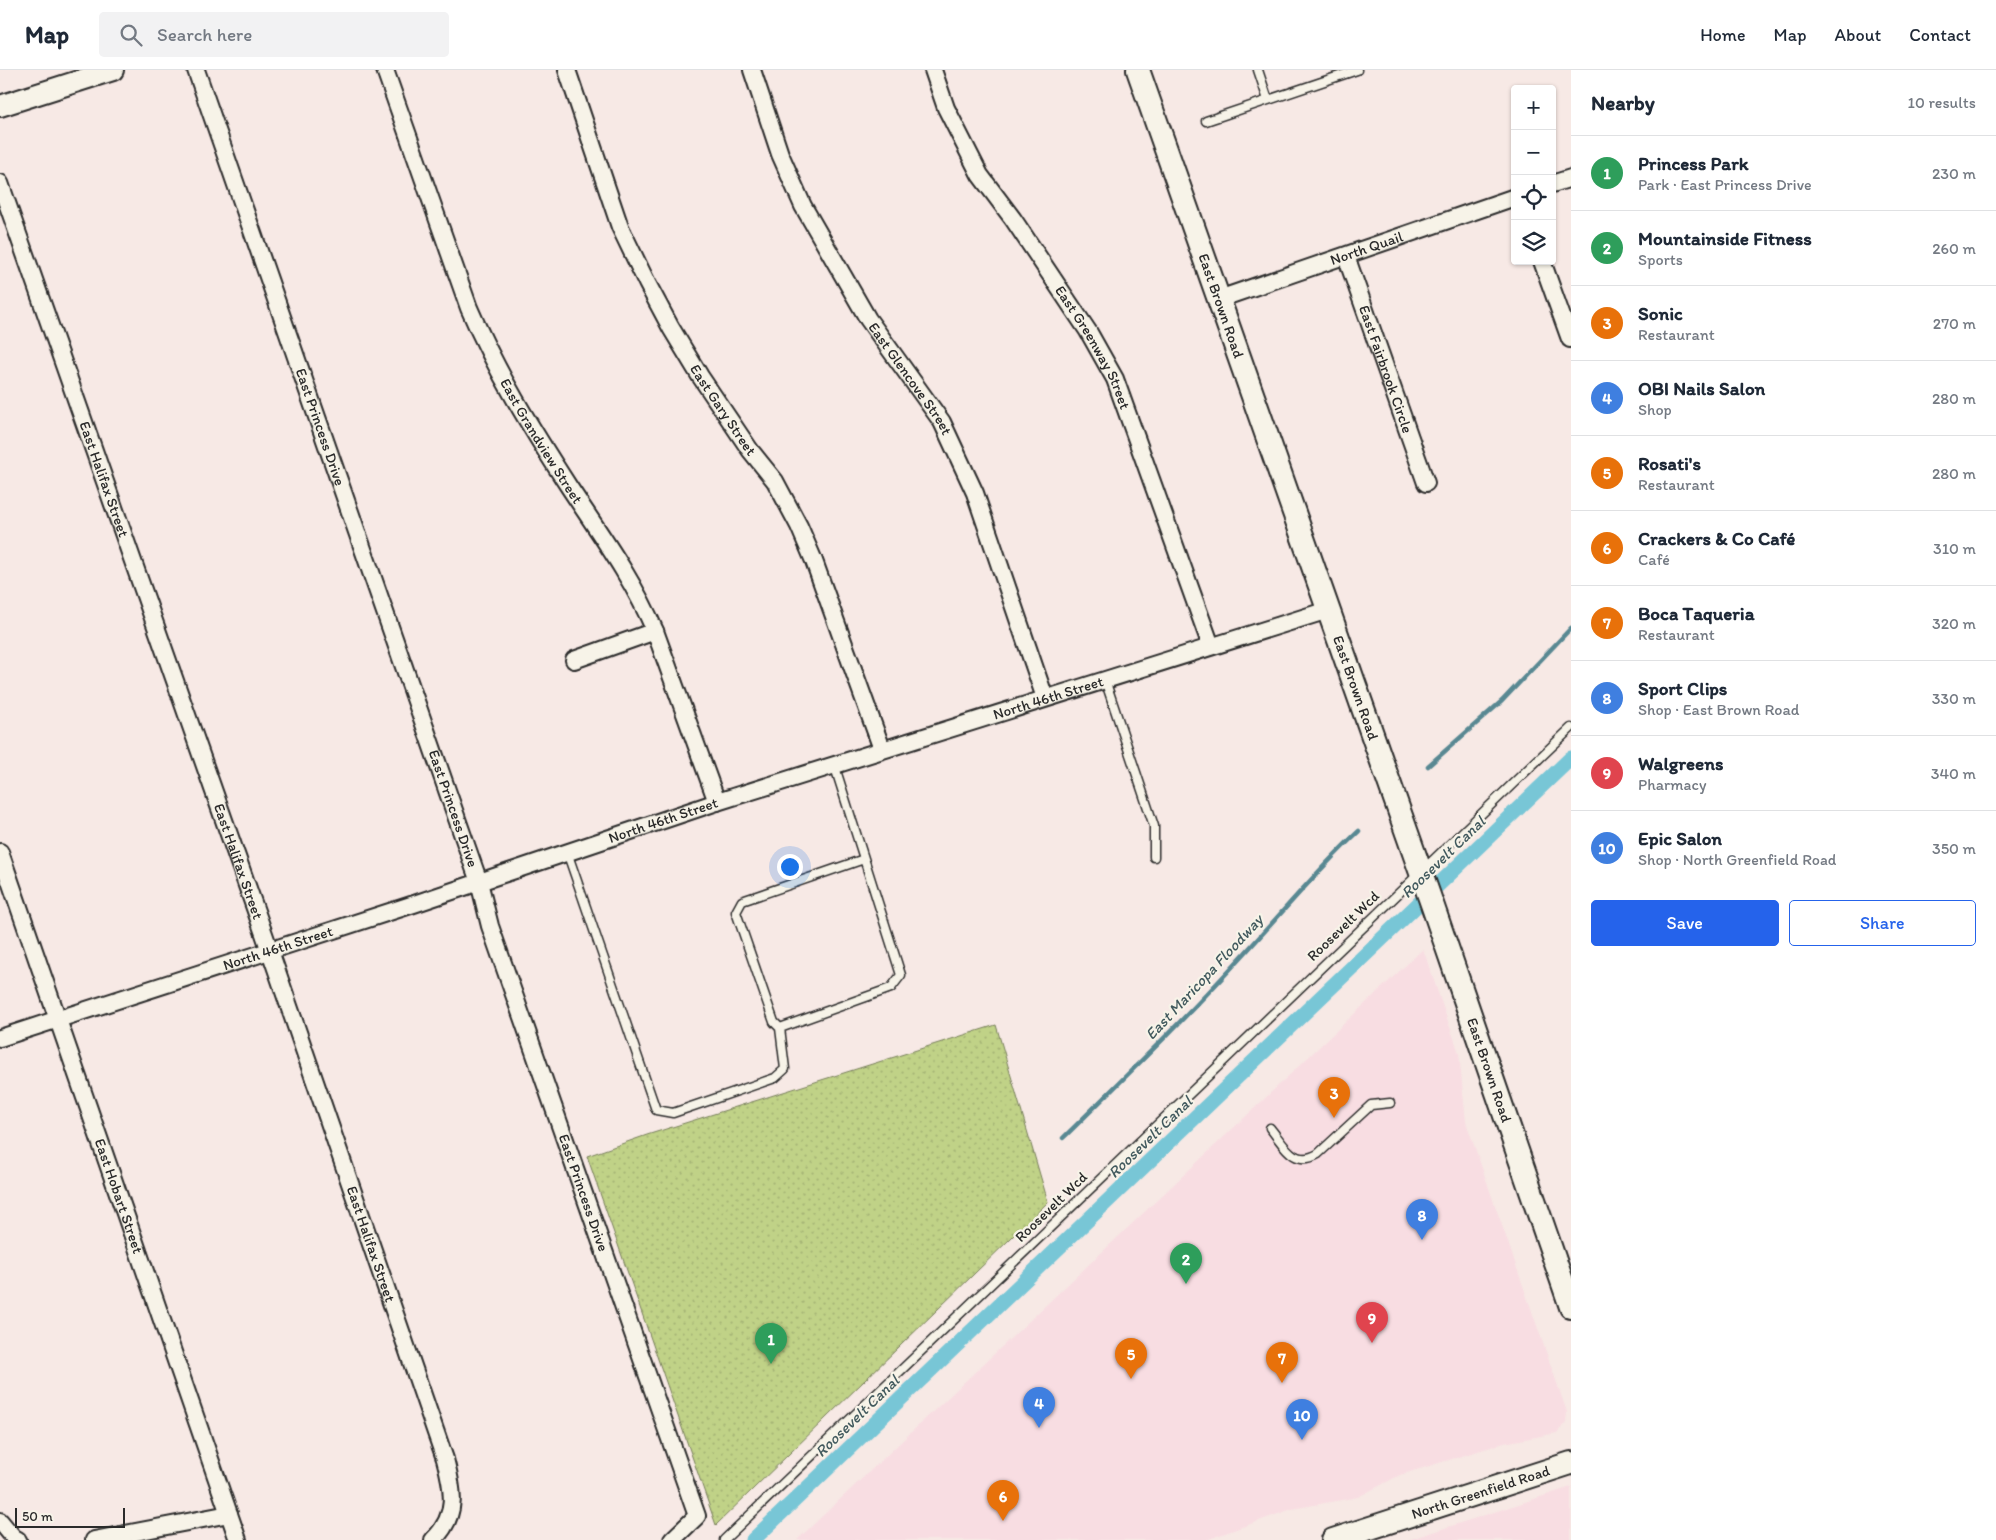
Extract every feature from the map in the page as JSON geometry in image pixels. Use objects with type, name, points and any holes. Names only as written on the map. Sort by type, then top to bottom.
[{"type":"main road","name":"East Brown Road","points":[[1138,70],[1426,887],[1571,1307]]},
{"type":"main road","name":"North Greenfield Road","points":[[1333,1540],[1571,1463]]},
{"type":"street","points":[[0,106],[112,70]]},
{"type":"street","name":"East Princess Drive","points":[[196,70],[479,882],[490,926],[697,1516],[672,1540]]},
{"type":"street","name":"East Grandview Street","points":[[385,70],[469,308],[484,343],[555,466],[627,575],[644,605],[656,631],[717,802]]},
{"type":"street","name":"East Gary Street","points":[[567,70],[620,227],[646,283],[700,376],[750,450],[775,481],[799,526],[814,561],[882,749]]},
{"type":"street","name":"East Glencove Street","points":[[752,70],[780,154],[803,206],[868,319],[942,422],[975,493],[1044,698]]},
{"type":"street","name":"East Greenway Street","points":[[933,70],[946,108],[980,175],[1088,331],[1115,379],[1211,646]]},
{"type":"street","points":[[1556,183],[1571,178]]},
{"type":"street","name":"East Halifax Street","points":[[0,183],[270,951],[445,1459],[453,1487],[450,1516],[434,1540]]},
{"type":"street","name":"North Quail","points":[[1219,299],[1511,198]]},
{"type":"street","name":"East Fairbrook Circle","points":[[1346,256],[1426,483]]},
{"type":"street","points":[[1543,265],[1570,339]]},
{"type":"street","name":"North 46th Street","points":[[0,1038],[270,951],[834,764],[1328,610]]},
{"type":"street","points":[[574,660],[656,631]]},
{"type":"street","name":"East Hobart Street","points":[[0,852],[238,1540]]},
{"type":"street","points":[[94,1540],[229,1514]]},
{"type":"street","points":[[0,1521],[18,1540]]},
{"type":"lane","points":[[1258,70],[1268,100]]},
{"type":"lane","points":[[1206,121],[1358,70]]},
{"type":"lane","points":[[1105,680],[1154,826],[1154,857]]},
{"type":"lane","name":"Roosevelt Wcd","points":[[724,1540],[1426,887],[1571,728]]},
{"type":"lane","points":[[780,1028],[891,988],[901,975],[834,764]]},
{"type":"lane","points":[[567,852],[656,1110],[673,1113],[775,1078],[785,1069],[780,1028],[774,1022],[736,912],[742,901],[864,859]]},
{"type":"lane","points":[[1270,1128],[1290,1152],[1301,1160],[1307,1159],[1318,1154],[1371,1105],[1390,1103]]},
{"type":"shaded area","points":[[1423,949],[1459,1053],[1466,1122],[1567,1412],[1566,1422],[1557,1433],[1504,1443],[1400,1475],[1358,1497],[1292,1509],[1206,1540],[797,1540]]},
{"type":"shaded area","points":[[1571,1487],[1571,1540],[1408,1540]]},
{"type":"green space","points":[[996,1025],[1048,1202],[716,1525],[587,1156],[647,1135]]},
{"type":"waterway","name":"East Maricopa Floodway","points":[[1428,766],[1502,701],[1571,628]]},
{"type":"waterway","name":"Roosevelt Canal","points":[[753,1540],[1571,758]]},
{"type":"waterway","name":"East Maricopa Floodway","points":[[1063,1138],[1156,1047],[1245,953],[1315,875],[1359,831]]},
{"type":"place","name":"Sonic","points":[[1334,1118]]},
{"type":"place","name":"Sport Clips","points":[[1422,1240]]},
{"type":"place","name":"Mountainside Fitness","points":[[1186,1284]]},
{"type":"place","name":"Walgreens","points":[[1372,1343]]},
{"type":"place","name":"Princess Park","points":[[771,1364]]},
{"type":"place","name":"Rosati's","points":[[1131,1379]]},
{"type":"place","name":"Boca Taqueria","points":[[1282,1383]]},
{"type":"place","name":"OBI Nails Salon","points":[[1039,1428]]},
{"type":"place","name":"Epic Salon","points":[[1302,1440]]},
{"type":"place","name":"Crackers & Co Café","points":[[1003,1521]]}]
